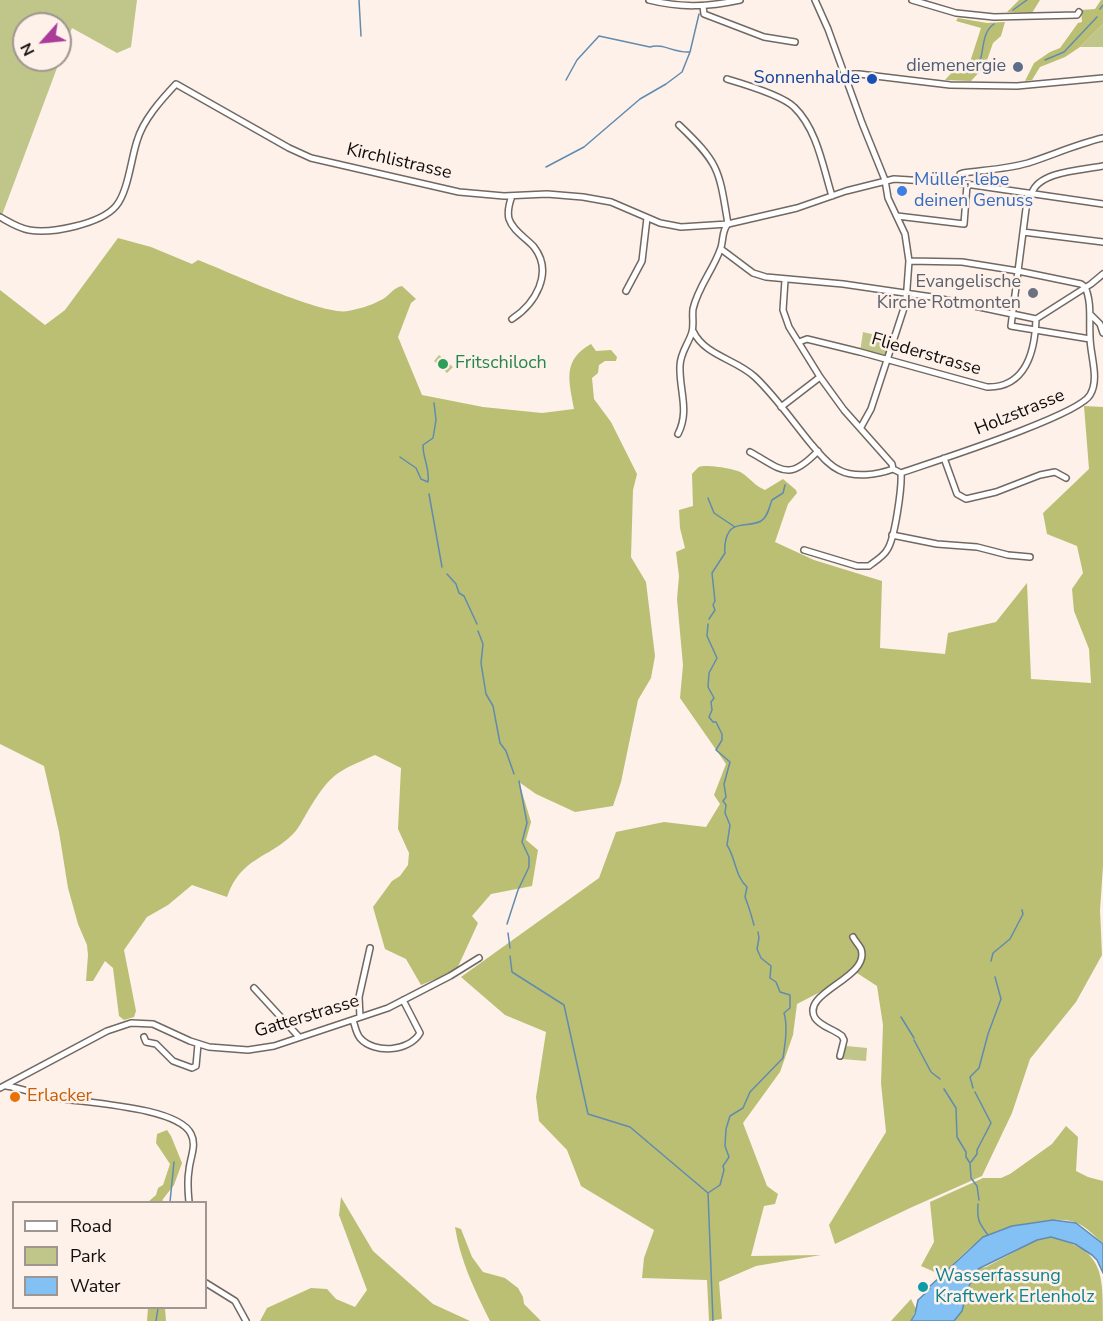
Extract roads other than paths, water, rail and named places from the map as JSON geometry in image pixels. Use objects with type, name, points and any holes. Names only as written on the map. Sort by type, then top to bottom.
[{"type":"street","points":[[649,0],[684,7],[740,0]]},
{"type":"street","points":[[815,0],[885,180],[888,198],[905,234],[909,261],[908,293],[872,409],[861,427]]},
{"type":"street","points":[[912,0],[956,13],[994,17],[1077,15],[1078,12]]},
{"type":"street","points":[[706,4],[704,14],[764,37],[795,42]]},
{"type":"street","points":[[845,74],[937,84],[1017,86],[1103,78]]},
{"type":"street","points":[[727,79],[752,86],[793,105],[804,119],[812,135],[832,196]]},
{"type":"street","name":"Kirchlistrasse","points":[[0,216],[23,229],[47,231],[83,224],[112,210],[120,200],[138,138],[145,123],[176,84],[289,148],[311,158],[459,192],[512,196],[547,194],[611,202],[660,224],[681,227],[728,224],[797,208],[885,180],[919,179],[958,183],[1103,204]]},
{"type":"street","points":[[678,434],[683,424],[684,412],[680,358],[693,331],[693,310],[699,291],[721,249],[724,228],[728,224],[723,190],[717,170],[707,153],[679,125]]},
{"type":"street","points":[[958,183],[960,174],[963,173],[1018,165],[1084,142],[1103,138]]},
{"type":"street","points":[[1090,339],[1011,326],[1030,193],[1038,184],[1052,176],[1103,166]]},
{"type":"street","points":[[897,216],[964,224],[967,185]]},
{"type":"street","points":[[512,196],[508,212],[510,221],[536,250],[543,272],[543,280],[538,292],[528,305],[512,319]]},
{"type":"street","points":[[626,291],[642,261],[647,218]]},
{"type":"street","points":[[1023,232],[1103,242]]},
{"type":"street","points":[[721,249],[753,273],[766,277],[908,293],[1036,319],[1103,274]]},
{"type":"street","points":[[909,261],[962,262],[1082,284],[1085,287]]},
{"type":"street","points":[[785,280],[783,310],[789,327],[844,410],[892,464],[893,469]]},
{"type":"street","name":"Holzstrasse","points":[[901,473],[1046,421],[1082,404],[1090,396],[1093,387],[1093,366],[1088,294],[1085,287]]},
{"type":"street","points":[[1090,314],[1100,324],[1103,333]]},
{"type":"street","name":"Fliederstrasse","points":[[799,342],[807,339],[987,387],[1000,387],[1011,382],[1022,372],[1028,359],[1036,319]]},
{"type":"street","points":[[693,331],[702,345],[750,372],[836,469],[847,473],[874,473],[893,469],[901,473],[902,483],[887,551],[868,566],[857,566],[804,550]]},
{"type":"street","points":[[781,407],[820,377]]},
{"type":"street","points":[[750,452],[789,471],[801,466],[818,451]]},
{"type":"street","points":[[944,458],[957,494],[966,499],[996,492],[1040,475],[1055,472],[1066,478]]},
{"type":"street","points":[[892,535],[1029,557]]},
{"type":"street","points":[[840,1056],[844,1040],[842,1036],[820,1023],[814,1017],[813,1011],[819,997],[859,964],[861,950],[853,938]]},
{"type":"street","points":[[360,1017],[359,997],[370,948]]},
{"type":"street","name":"Gatterstrasse","points":[[3,1087],[12,1080],[107,1030],[125,1024],[141,1022],[153,1024],[198,1044],[227,1050],[274,1046],[353,1020],[404,1000],[479,958]]},
{"type":"street","points":[[254,988],[299,1037]]},
{"type":"street","points":[[353,1020],[357,1034],[368,1045],[382,1048],[406,1045],[420,1033],[404,1000]]},
{"type":"street","points":[[144,1037],[146,1042],[156,1044],[171,1060],[192,1068],[196,1066],[198,1059],[198,1044]]},
{"type":"street","points":[[3,1087],[50,1097],[137,1109],[178,1121],[187,1128],[193,1138],[189,1170],[189,1201]]},
{"type":"street","points":[[207,1284],[236,1301],[246,1321]]},
{"type":"water","points":[[1053,1220],[1076,1223],[1103,1244],[1103,1273],[1097,1260],[1075,1244],[1051,1237],[1037,1240],[978,1269],[969,1286],[962,1311],[954,1321],[911,1321],[918,1300],[930,1289],[929,1287],[983,1237],[1012,1226]]},
{"type":"waterway","points":[[359,0],[361,36]]},
{"type":"waterway","points":[[1013,10],[1027,0]]},
{"type":"waterway","points":[[1100,9],[1103,5]]},
{"type":"waterway","points":[[546,167],[584,147],[640,99],[682,72],[690,52],[699,14]]},
{"type":"waterway","points":[[1045,60],[1064,52],[1097,17]]},
{"type":"waterway","points":[[970,73],[979,63],[985,36],[994,24]]},
{"type":"waterway","points":[[566,80],[577,60],[599,36],[650,47],[659,46],[689,52]]},
{"type":"waterway","points":[[400,457],[416,468],[421,479],[428,482],[423,445],[433,438],[436,420],[434,403]]},
{"type":"waterway","points":[[709,619],[715,610],[712,573],[725,553],[728,533],[736,526],[761,521],[767,514],[772,500],[783,493],[785,485]]},
{"type":"waterway","points":[[429,494],[442,567]]},
{"type":"waterway","points":[[708,498],[714,513],[735,527]]},
{"type":"waterway","points":[[447,574],[456,584],[459,593],[464,596],[477,624]]},
{"type":"waterway","points":[[708,624],[707,636],[717,658],[709,673],[708,687],[714,698],[711,702],[712,710],[709,717],[716,722],[722,734],[722,740],[716,750],[730,762],[724,784],[726,797],[723,801],[730,825],[727,845],[740,878],[747,887],[745,897],[754,925]]},
{"type":"waterway","points":[[478,631],[483,644],[481,663],[486,694],[493,706],[500,743],[506,751],[514,774]]},
{"type":"waterway","points":[[507,924],[518,890],[529,867],[529,857],[522,842],[527,823],[519,781]]},
{"type":"waterway","points":[[991,961],[993,953],[1010,939],[1023,914],[1022,910]]},
{"type":"waterway","points":[[708,1193],[720,1185],[723,1166],[729,1157],[725,1146],[726,1129],[730,1116],[743,1108],[750,1092],[783,1058],[786,1030],[784,1013],[790,1008],[790,995],[780,992],[776,982],[770,978],[771,966],[761,958],[757,949],[758,932]]},
{"type":"waterway","points":[[508,933],[510,948]]},
{"type":"waterway","points":[[510,956],[512,972],[564,1005],[588,1114],[630,1127],[708,1193],[713,1321]]},
{"type":"waterway","points":[[973,1088],[970,1077],[979,1068],[1001,999],[995,977]]},
{"type":"waterway","points":[[901,1017],[914,1038]]},
{"type":"waterway","points":[[914,1040],[931,1072],[940,1079]]},
{"type":"waterway","points":[[944,1089],[956,1108],[957,1137],[970,1163],[971,1178],[977,1186],[979,1200]]},
{"type":"waterway","points":[[971,1162],[991,1123],[975,1092]]},
{"type":"waterway","points":[[170,1201],[174,1162]]},
{"type":"waterway","points":[[978,1204],[979,1220],[988,1235]]},
{"type":"waterway","points":[[156,1321],[158,1309]]},
{"type":"place","name":"diemenergie","points":[[1018,67]]},
{"type":"place","name":"Sonnenhalde","points":[[872,79]]},
{"type":"place","name":"Müller, lebe deinen Genuss","points":[[902,191]]},
{"type":"place","name":"Evangelische Kirche Rotmonten","points":[[1033,293]]},
{"type":"place","name":"Fritschiloch","points":[[443,364]]},
{"type":"place","name":"Erlacker","points":[[15,1097]]},
{"type":"place","name":"Wasserfassung Kraftwerk Erlenholz","points":[[923,1287]]}]
